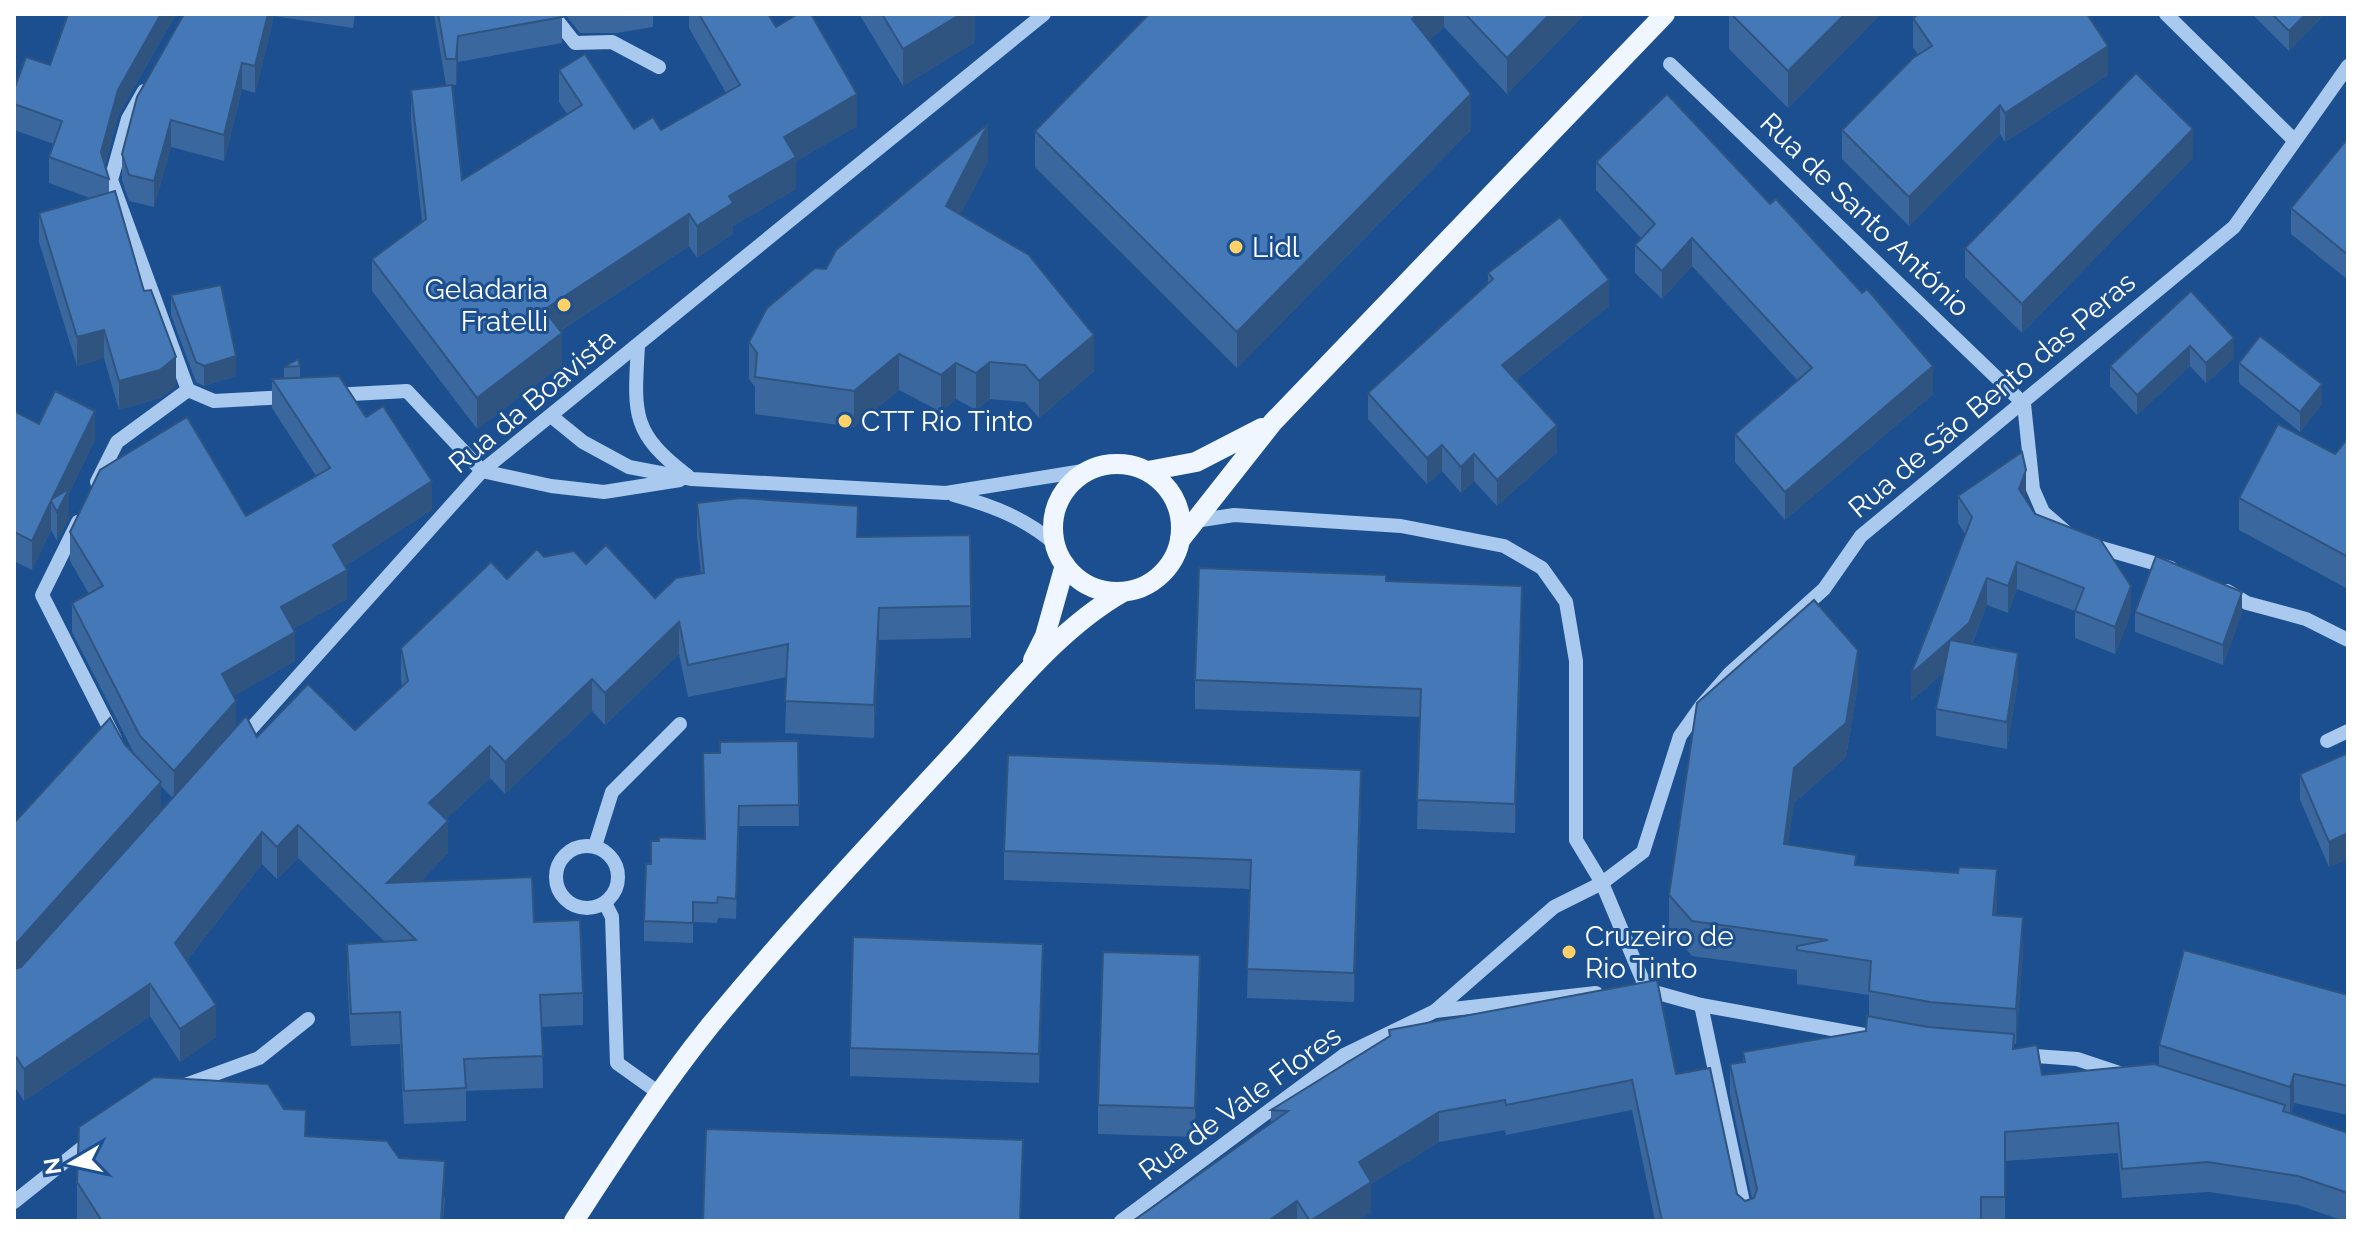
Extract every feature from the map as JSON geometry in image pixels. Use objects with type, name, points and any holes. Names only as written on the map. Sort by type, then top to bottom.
[{"type":"main road","points":[[1180,540],[1273,422],[1665,14]]},
{"type":"main road","points":[[1123,592],[1080,582],[1065,565],[1055,544],[1053,523],[1059,501],[1071,483],[1089,470],[1118,464],[1148,471],[1196,462],[1273,422]]},
{"type":"main road","points":[[574,1221],[659,1093],[709,1027],[831,886],[1021,681],[1087,615],[1123,592],[1144,586],[1161,575],[1173,559],[1180,540],[1181,520],[1175,500],[1164,484],[1148,471]]},
{"type":"main road","points":[[1021,681],[1045,636],[1065,565]]},
{"type":"street","points":[[552,14],[575,43],[612,42],[659,67]]},
{"type":"street","name":"Rua da Boavista","points":[[227,755],[482,471],[1044,14]]},
{"type":"street","points":[[2166,14],[2293,139]]},
{"type":"street","name":"Rua de Santo António","points":[[1670,64],[2024,404]]},
{"type":"street","name":"Rua de São Bento das Peras","points":[[1435,1011],[1554,907],[1602,883],[1643,852],[1680,736],[1729,674],[1824,589],[1861,536],[2234,227],[2293,139],[2348,66]]},
{"type":"street","points":[[150,80],[128,119],[111,180],[188,390],[214,401],[407,391],[482,471],[551,486],[604,492],[692,479]]},
{"type":"street","points":[[638,346],[636,390],[644,435],[658,453],[692,479]]},
{"type":"street","points":[[125,757],[42,595],[117,442],[188,390]]},
{"type":"street","points":[[2024,404],[2027,456],[2033,489],[2043,512],[2085,543],[2134,561],[2185,572]]},
{"type":"street","points":[[551,416],[583,442],[629,467],[692,479],[946,493],[1089,470]]},
{"type":"street","points":[[946,493],[992,506],[1032,524],[1055,544]]},
{"type":"street","points":[[1195,521],[1234,515],[1401,526],[1504,546],[1542,568],[1566,602],[1576,661],[1576,840],[1602,883],[1646,988]]},
{"type":"street","points":[[2214,584],[2247,603],[2306,619],[2348,640]]},
{"type":"street","points":[[595,846],[612,792],[680,724]]},
{"type":"street","points":[[2327,741],[2348,731]]},
{"type":"street","points":[[595,846],[612,857],[619,876],[612,896],[605,903],[584,908],[574,905],[559,891],[556,870],[566,853],[575,847],[595,846]]},
{"type":"street","points":[[605,903],[612,917],[617,1063],[659,1093]]},
{"type":"street","points":[[1435,1011],[1646,988],[1701,1005],[1884,1039]]},
{"type":"street","points":[[1701,1005],[1747,1221]]},
{"type":"street","name":"Rua de Vale Flores","points":[[1121,1221],[1344,1055],[1435,1011]]},
{"type":"street","points":[[169,1093],[259,1058],[308,1019]]},
{"type":"street","points":[[2003,1053],[2077,1059],[2137,1078]]},
{"type":"street","points":[[14,1202],[107,1127]]},
{"type":"building","points":[[68,14],[161,14],[118,90],[101,152],[109,179],[49,157],[62,121],[14,104],[14,90],[26,57],[50,65]]},
{"type":"building","points":[[184,14],[268,14],[255,66],[242,63],[224,135],[171,120],[154,181],[129,175],[122,154],[137,97]]},
{"type":"building","points":[[438,14],[560,14],[562,17],[458,36],[456,59],[446,59]]},
{"type":"building","points":[[699,14],[768,14],[776,27],[798,14],[811,14],[857,94],[784,137],[796,157],[729,196],[733,203],[697,226],[689,214],[544,310],[562,333],[477,398],[372,259],[426,219],[411,90],[452,85],[462,180],[582,105],[559,70],[585,54],[634,129],[653,117],[661,130],[740,85]]},
{"type":"building","points":[[882,14],[961,14],[903,49]]},
{"type":"building","name":"Lidl","points":[[1149,14],[1418,14],[1412,19],[1471,94],[1237,332],[1035,131]]},
{"type":"building","points":[[1465,14],[1550,14],[1507,58]]},
{"type":"building","points":[[1731,14],[1845,14],[1788,71]]},
{"type":"building","points":[[1919,14],[2087,14],[2108,46],[2005,113],[2000,105],[1909,197],[1842,130],[1913,58],[1932,46],[1913,18]]},
{"type":"building","points":[[2272,14],[2306,14],[2289,31]]},
{"type":"building","points":[[2136,73],[2193,129],[2022,304],[1965,248]]},
{"type":"building","points":[[1667,94],[1770,204],[1776,199],[1862,293],[1867,289],[1933,366],[1785,492],[1735,434],[1812,368],[1692,238],[1662,271],[1635,245],[1655,224],[1596,162]]},
{"type":"building","points":[[988,124],[946,206],[1029,255],[1094,335],[1039,381],[1025,365],[990,362],[976,373],[956,363],[941,375],[899,354],[854,391],[755,377],[757,353],[749,342],[767,308],[815,268],[826,269],[836,250]]},
{"type":"building","points":[[2348,138],[2348,255],[2291,208]]},
{"type":"building","points":[[115,191],[144,291],[151,290],[176,357],[160,370],[119,381],[104,330],[77,337],[39,213]]},
{"type":"building","points":[[1560,217],[1609,280],[1502,365],[1557,425],[1497,480],[1474,454],[1461,467],[1442,445],[1427,458],[1368,393],[1493,279],[1488,273]]},
{"type":"building","points":[[221,285],[236,356],[204,366],[196,362],[171,295]]},
{"type":"building","points":[[2191,291],[2234,338],[2206,363],[2190,346],[2137,395],[2110,366]]},
{"type":"building","points":[[2260,336],[2322,384],[2300,412],[2239,363]]},
{"type":"building","points":[[298,359],[300,366],[284,367]]},
{"type":"building","points":[[339,376],[366,417],[383,406],[432,481],[333,545],[347,570],[281,607],[295,632],[222,674],[236,701],[174,771],[140,736],[72,603],[103,586],[70,532],[100,470],[187,417],[246,516],[330,468],[272,379]]},
{"type":"building","points":[[55,391],[95,411],[52,499],[69,489],[57,512],[51,501],[32,541],[14,532],[14,411],[39,424]]},
{"type":"building","points":[[2278,424],[2335,454],[2348,438],[2348,557],[2239,498]]},
{"type":"building","points":[[2022,452],[2026,470],[2019,489],[2035,514],[2100,539],[2131,586],[2115,627],[2075,611],[2084,588],[2017,562],[2008,586],[1987,578],[1969,623],[1911,674],[1972,517],[1958,496]]},
{"type":"building","points":[[741,498],[858,506],[857,537],[970,535],[971,606],[879,608],[874,705],[785,701],[788,644],[688,665],[679,622],[605,693],[592,679],[505,762],[490,746],[429,803],[448,821],[387,883],[532,877],[534,922],[580,920],[583,993],[540,995],[543,1056],[464,1059],[466,1088],[404,1091],[400,1012],[351,1014],[347,944],[416,940],[298,825],[277,847],[262,832],[175,943],[216,1005],[180,1029],[150,984],[24,1069],[14,1054],[14,969],[21,967],[246,716],[257,737],[308,684],[355,730],[408,681],[401,648],[491,562],[507,579],[537,549],[544,557],[574,551],[586,564],[606,545],[655,598],[676,578],[704,573],[697,503]]},
{"type":"building","points":[[2156,556],[2242,592],[2223,645],[2135,612]]},
{"type":"building","points":[[1199,568],[1386,575],[1386,581],[1522,586],[1515,804],[1417,800],[1421,689],[1195,680]]},
{"type":"building","points":[[1814,600],[1858,650],[1846,723],[1794,768],[1784,844],[1856,855],[1855,865],[1958,873],[1959,867],[1997,869],[1993,915],[2023,917],[2016,1009],[1930,1002],[1869,991],[1871,961],[1797,950],[1797,946],[1828,940],[1692,921],[1669,895],[1697,703]]},
{"type":"building","points":[[1950,640],[2018,653],[2007,722],[1936,709]]},
{"type":"building","points":[[110,718],[125,745],[161,782],[14,946],[14,823]]},
{"type":"building","points":[[798,741],[799,805],[739,806],[736,899],[718,897],[717,903],[693,902],[693,923],[644,921],[646,864],[651,864],[651,841],[659,841],[659,837],[705,839],[703,753],[720,753],[720,742]]},
{"type":"building","points":[[2348,753],[2348,833],[2329,842],[2300,774]]},
{"type":"building","points":[[1008,755],[1361,770],[1354,973],[1247,969],[1251,860],[1004,851]]},
{"type":"building","points":[[853,937],[1043,944],[1039,1054],[850,1048]]},
{"type":"building","points":[[2184,950],[2348,995],[2348,1086],[2294,1074],[2290,1087],[2159,1045]]},
{"type":"building","points":[[1103,952],[1200,955],[1195,1108],[1098,1105]]},
{"type":"building","points":[[1657,980],[1676,1074],[1710,1068],[1737,1194],[1745,1201],[1754,1198],[1757,1189],[1730,1064],[1745,1062],[1743,1052],[1866,1031],[1867,1016],[1928,1027],[2014,1034],[2013,1049],[2037,1045],[2042,1075],[2154,1064],[2285,1105],[2283,1111],[2348,1133],[2348,1193],[2298,1176],[2208,1162],[2122,1169],[2118,1123],[2005,1132],[2005,1197],[1981,1197],[1981,1221],[1662,1221],[1632,1080],[1506,1105],[1505,1100],[1439,1112],[1359,1162],[1371,1182],[1310,1221],[1297,1201],[1268,1221],[1133,1221],[1288,1111],[1271,1110],[1390,1036],[1389,1030]]},
{"type":"building","points":[[154,1077],[268,1084],[284,1109],[306,1110],[305,1136],[387,1141],[399,1158],[445,1161],[441,1221],[102,1221],[77,1182],[79,1127]]},
{"type":"building","points":[[706,1129],[1023,1140],[1020,1221],[703,1221]]},
{"type":"place","name":"Lidl","points":[[1236,247]]},
{"type":"place","name":"Geladaria Fratelli","points":[[564,305]]},
{"type":"place","name":"CTT Rio Tinto","points":[[845,421]]},
{"type":"place","name":"Cruzeiro de Rio Tinto","points":[[1569,952]]}]
